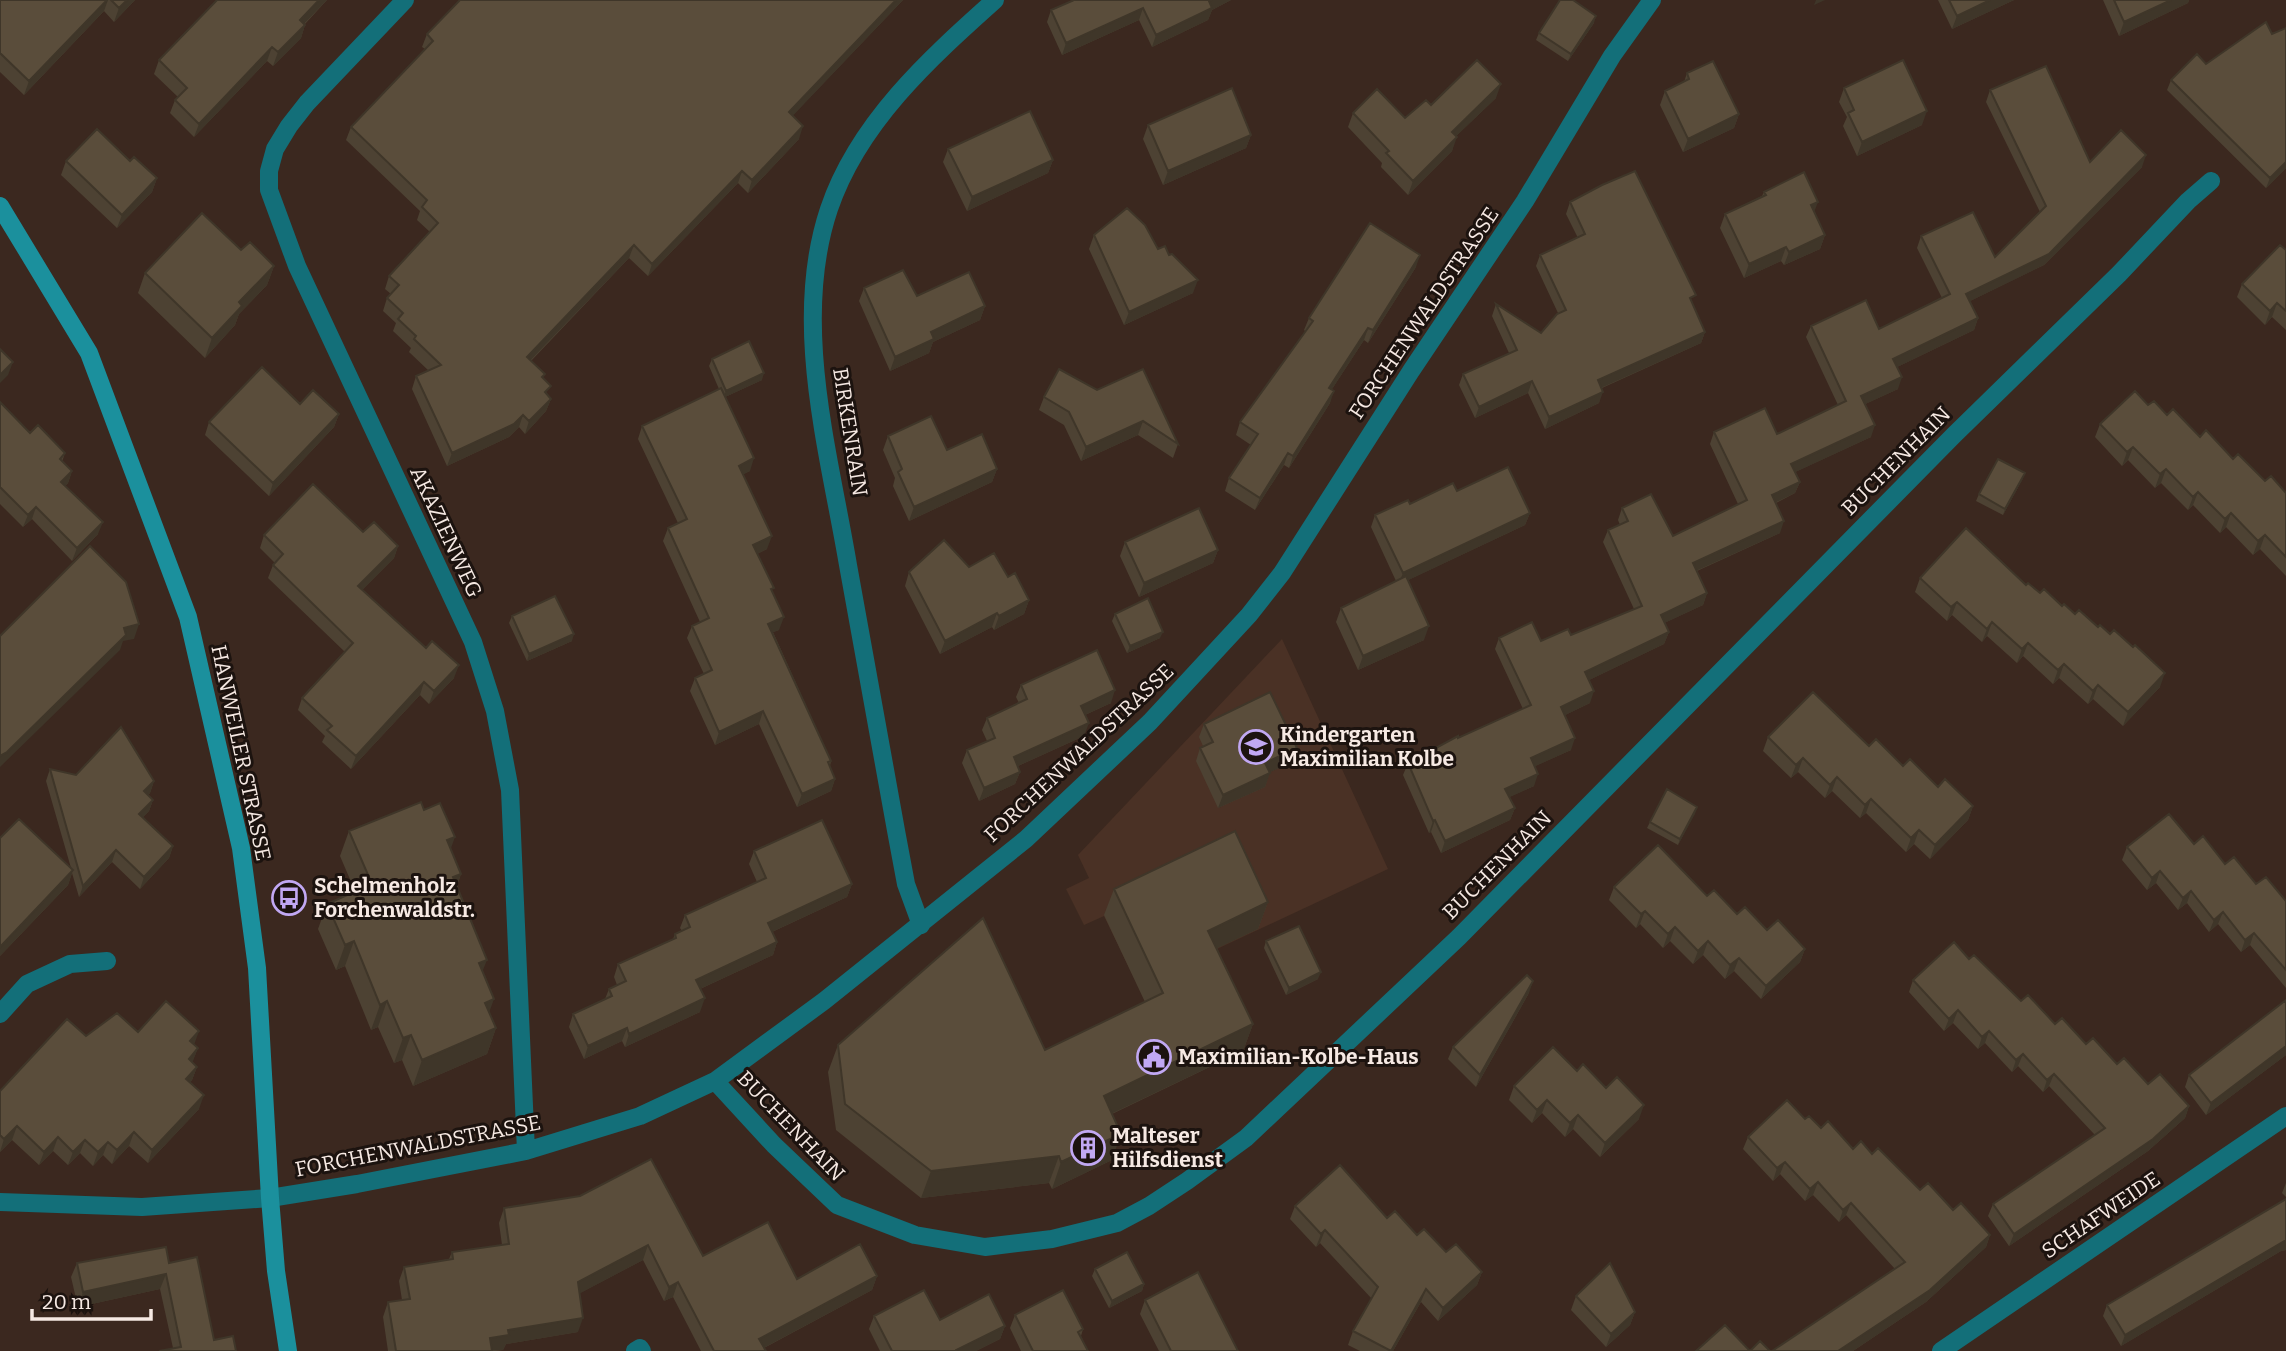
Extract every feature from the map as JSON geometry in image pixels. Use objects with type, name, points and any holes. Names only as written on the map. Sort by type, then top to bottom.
[{"type":"street","name":"AKAZIENWEG","points":[[405,0],[307,103],[289,126],[275,149],[269,171],[269,190],[297,266],[473,642],[495,711],[510,790],[526,1151]]},
{"type":"street","name":"BIRKENRAIN","points":[[921,925],[905,884],[819,399],[813,298],[816,257],[829,208],[855,155],[880,115],[945,45],[995,0]]},
{"type":"street","name":"FORCHENWALDSTRASSE","points":[[0,1202],[142,1207],[270,1198],[357,1184],[526,1151],[640,1116],[715,1081],[921,925],[1026,839],[1150,722],[1249,615],[1282,573],[1411,371],[1525,201],[1612,56],[1651,0]]},
{"type":"street","name":"BUCHENHAIN","points":[[715,1081],[774,1145],[836,1205],[915,1235],[985,1247],[1052,1240],[1117,1223],[1149,1206],[1246,1138],[1459,937],[1954,435],[2211,181]]},
{"type":"street","name":"HANWEILER STRASSE","points":[[0,206],[89,353],[188,617],[240,848],[257,968],[270,1198],[276,1270],[288,1351]]},
{"type":"street","points":[[0,1014],[27,984],[70,964],[107,961]]},
{"type":"street","name":"SCHAFWEIDE","points":[[1941,1351],[2286,1116]]},
{"type":"street","points":[[635,1351],[640,1348],[642,1351]]},
{"type":"shaded area","name":"Kindergarten Maximilian Kolbe","points":[[1282,639],[1388,869],[1138,986],[1104,916],[1084,925],[1066,889],[1089,878],[1078,855]]},
{"type":"building","points":[[0,0],[107,0],[29,81],[0,53]]},
{"type":"building","points":[[111,0],[127,0],[119,8]]},
{"type":"building","points":[[217,0],[319,0],[300,20],[305,25],[278,52],[272,47],[199,124],[175,100],[187,88],[159,60]]},
{"type":"building","points":[[460,0],[896,0],[789,112],[803,126],[752,180],[742,171],[652,264],[634,245],[527,357],[545,374],[542,377],[551,386],[545,392],[551,399],[529,421],[523,415],[514,424],[452,453],[416,376],[441,365],[414,339],[416,336],[398,319],[403,313],[387,298],[399,285],[389,276],[438,223],[422,207],[427,200],[351,127],[433,41],[427,34]]},
{"type":"building","points":[[1074,0],[1212,0],[1209,1],[1212,8],[1156,35],[1143,8],[1066,43],[1051,10]]},
{"type":"building","points":[[1560,0],[1573,0],[1596,16],[1571,54],[1539,33]]},
{"type":"building","points":[[1949,0],[1990,0],[1957,16]]},
{"type":"building","points":[[2114,0],[2171,0],[2124,22]]},
{"type":"building","points":[[2266,22],[2272,34],[2286,28],[2286,162],[2270,178],[2171,80],[2197,54],[2206,64]]},
{"type":"building","points":[[1477,60],[1501,84],[1452,132],[1457,137],[1413,181],[1353,113],[1377,89],[1405,118],[1426,100],[1431,105]]},
{"type":"building","points":[[1903,60],[1927,111],[1862,142],[1848,113],[1854,110],[1844,88]]},
{"type":"building","points":[[1713,61],[1739,114],[1688,139],[1665,91],[1689,79],[1687,73]]},
{"type":"building","points":[[2046,66],[2090,162],[2121,130],[2146,155],[2049,254],[1966,294],[1978,318],[1893,359],[1902,377],[1861,396],[1875,425],[1791,464],[1800,482],[1772,495],[1784,521],[1693,563],[1707,593],[1661,615],[1669,632],[1585,672],[1594,691],[1561,707],[1575,738],[1531,758],[1538,774],[1505,789],[1515,808],[1445,841],[1435,820],[1433,821],[1408,763],[1458,736],[1531,705],[1499,638],[1532,622],[1541,641],[1568,629],[1571,635],[1642,606],[1608,530],[1628,521],[1622,508],[1651,494],[1673,536],[1747,500],[1714,432],[1765,408],[1777,434],[1846,401],[1811,326],[1866,300],[1879,329],[1950,294],[1921,236],[1973,212],[1995,257],[2046,206],[1990,90]]},
{"type":"building","points":[[1232,88],[1251,135],[1168,171],[1148,125]]},
{"type":"building","points":[[1030,111],[1053,160],[972,197],[948,149]]},
{"type":"building","points":[[97,129],[130,161],[134,157],[157,178],[122,215],[66,161]]},
{"type":"building","points":[[1635,171],[1696,295],[1690,298],[1705,332],[1598,380],[1603,392],[1549,417],[1532,381],[1479,407],[1463,374],[1517,350],[1496,304],[1541,333],[1557,314],[1566,310],[1540,255],[1585,234],[1570,202]]},
{"type":"building","points":[[1804,172],[1818,202],[1811,205],[1825,235],[1789,252],[1786,247],[1749,264],[1725,214],[1766,195],[1764,192]]},
{"type":"building","points":[[1127,208],[1145,225],[1158,249],[1165,246],[1169,255],[1172,254],[1198,280],[1129,312],[1094,235]]},
{"type":"building","points":[[202,213],[241,250],[250,242],[274,266],[239,302],[242,306],[212,338],[145,273]]},
{"type":"building","points":[[1370,223],[1420,255],[1373,330],[1368,328],[1329,388],[1334,391],[1293,456],[1288,453],[1260,498],[1229,478],[1258,434],[1240,422],[1313,321],[1309,318]]},
{"type":"building","points":[[2280,245],[2286,250],[2286,311],[2277,303],[2270,311],[2242,284]]},
{"type":"building","points":[[903,270],[917,296],[969,272],[985,306],[931,332],[934,339],[895,357],[864,288]]},
{"type":"building","points":[[749,341],[764,373],[726,391],[712,359]]},
{"type":"building","points":[[0,349],[13,362],[0,375]]},
{"type":"building","points":[[262,367],[300,404],[313,390],[339,414],[273,483],[209,422]]},
{"type":"building","points":[[1059,369],[1097,390],[1143,369],[1178,444],[1143,421],[1086,447],[1069,412],[1044,397]]},
{"type":"building","points":[[721,388],[754,458],[739,466],[772,536],[753,545],[774,588],[771,589],[784,617],[768,624],[831,761],[828,762],[835,779],[802,794],[763,711],[719,732],[695,678],[712,670],[692,626],[709,618],[668,528],[687,519],[642,426]]},
{"type":"building","points":[[2135,391],[2148,405],[2154,401],[2167,415],[2173,409],[2200,437],[2206,430],[2233,459],[2238,454],[2265,481],[2271,476],[2286,493],[2286,557],[2265,535],[2258,541],[2231,513],[2225,519],[2198,492],[2193,497],[2166,469],[2160,474],[2133,447],[2127,452],[2100,424]]},
{"type":"building","points":[[0,402],[30,433],[38,425],[65,453],[60,459],[72,471],[61,482],[103,522],[77,548],[36,507],[28,515],[0,487]]},
{"type":"building","points":[[931,416],[947,450],[982,434],[997,469],[914,507],[898,472],[902,469],[888,436]]},
{"type":"building","points":[[1998,459],[2025,473],[2005,509],[1979,494]]},
{"type":"building","points":[[1508,467],[1530,513],[1403,573],[1375,515],[1408,500],[1410,504],[1453,483],[1457,491]]},
{"type":"building","points":[[313,484],[363,532],[374,522],[398,546],[358,586],[426,648],[432,641],[459,665],[434,691],[424,682],[356,756],[327,730],[332,726],[302,698],[353,643],[273,565],[283,554],[264,535]]},
{"type":"building","points":[[1199,508],[1218,550],[1144,583],[1125,542]]},
{"type":"building","points":[[1966,528],[2026,585],[2028,583],[2040,593],[2044,589],[2062,606],[2064,604],[2075,614],[2079,610],[2110,634],[2114,630],[2165,673],[2128,712],[2098,685],[2093,691],[2064,664],[2058,670],[2028,643],[2022,649],[1992,622],[1987,629],[1957,602],[1951,607],[1920,578]]},
{"type":"building","points":[[944,540],[969,567],[994,553],[1008,577],[1015,573],[1029,600],[999,616],[997,613],[945,641],[909,572]]},
{"type":"building","points":[[90,546],[126,582],[139,624],[124,628],[126,635],[0,756],[0,636]]},
{"type":"building","points":[[1406,576],[1429,626],[1363,656],[1341,608]]},
{"type":"building","points":[[555,596],[574,634],[529,654],[512,616]]},
{"type":"building","points":[[1148,598],[1163,632],[1130,646],[1115,614]]},
{"type":"building","points":[[1097,650],[1115,690],[1081,706],[1089,723],[1014,757],[1020,772],[984,788],[967,750],[995,738],[987,718],[1027,699],[1021,685]]},
{"type":"building","points":[[1270,692],[1297,748],[1265,763],[1270,773],[1223,795],[1200,748],[1213,742],[1204,724]]},
{"type":"building","points":[[1813,692],[1869,746],[1876,739],[1903,766],[1910,759],[1938,787],[1945,779],[1973,806],[1935,845],[1919,830],[1911,838],[1871,799],[1865,805],[1837,777],[1830,785],[1803,758],[1796,765],[1768,737]]},
{"type":"building","points":[[121,727],[154,781],[144,791],[153,800],[139,814],[173,846],[144,877],[116,850],[83,886],[50,769],[76,775]]},
{"type":"building","points":[[1667,789],[1697,807],[1680,839],[1650,822]]},
{"type":"building","points":[[421,802],[424,810],[440,803],[455,837],[447,840],[461,874],[453,877],[487,960],[479,963],[494,999],[485,1003],[496,1028],[422,1060],[411,1035],[403,1038],[387,1001],[380,1005],[354,941],[345,945],[327,904],[372,884],[349,831]]},
{"type":"building","points":[[2169,814],[2194,844],[2203,836],[2225,864],[2234,857],[2256,884],[2266,877],[2286,901],[2286,970],[2254,933],[2245,940],[2223,912],[2214,920],[2191,891],[2183,898],[2160,871],[2152,878],[2127,847]]},
{"type":"building","points":[[19,819],[73,870],[0,947],[0,838]]},
{"type":"building","points":[[822,820],[852,884],[768,923],[777,942],[696,980],[705,998],[629,1034],[627,1028],[588,1046],[573,1014],[612,996],[609,989],[626,981],[618,964],[676,938],[675,934],[690,927],[685,915],[766,878],[754,851]]},
{"type":"building","points":[[1235,831],[1268,902],[1208,931],[1253,1024],[1104,1096],[1121,1134],[1061,1162],[1059,1156],[931,1171],[845,1104],[838,1045],[983,918],[1045,1050],[1163,993],[1114,889]]},
{"type":"building","points":[[1658,845],[1707,896],[1714,890],[1737,914],[1745,907],[1767,930],[1778,920],[1805,949],[1766,986],[1739,958],[1730,965],[1708,941],[1698,951],[1675,927],[1668,934],[1645,911],[1641,914],[1614,887]]},
{"type":"building","points":[[1299,926],[1321,972],[1289,988],[1266,941]]},
{"type":"building","points":[[1954,942],[1969,959],[1974,955],[2021,1001],[2028,995],[2055,1024],[2062,1018],[2086,1044],[2093,1038],[2117,1064],[2124,1058],[2148,1084],[2160,1074],[2189,1106],[2153,1139],[2014,1234],[1993,1204],[2105,1128],[2054,1074],[2047,1080],[2023,1054],[2016,1060],[1989,1031],[1982,1037],[1958,1010],[1949,1019],[1913,980]]},
{"type":"building","points":[[1527,975],[1533,981],[1480,1075],[1453,1047]]},
{"type":"building","points":[[2286,1000],[2286,1046],[2211,1103],[2189,1075]]},
{"type":"building","points":[[166,1001],[199,1031],[190,1041],[198,1048],[189,1059],[197,1067],[186,1079],[204,1095],[152,1150],[134,1132],[117,1150],[108,1142],[98,1152],[85,1140],[73,1152],[58,1137],[44,1152],[17,1126],[4,1139],[0,1135],[0,1091],[67,1019],[86,1036],[117,1013],[138,1032]]},
{"type":"building","points":[[1553,1047],[1577,1071],[1583,1064],[1606,1088],[1617,1077],[1644,1105],[1605,1143],[1578,1115],[1570,1123],[1547,1100],[1537,1110],[1514,1086]]},
{"type":"building","points":[[1787,1100],[1805,1119],[1809,1116],[1821,1128],[1828,1121],[1853,1149],[1861,1141],[1872,1154],[1878,1148],[1920,1190],[1928,1183],[1953,1210],[1961,1203],[1990,1235],[1930,1290],[1838,1351],[1772,1351],[1905,1262],[1851,1203],[1843,1210],[1818,1182],[1810,1189],[1785,1162],[1777,1168],[1748,1137]]},
{"type":"building","points":[[651,1159],[703,1256],[768,1222],[797,1279],[860,1244],[877,1276],[759,1339],[766,1351],[714,1351],[678,1282],[669,1287],[648,1245],[578,1282],[583,1318],[508,1330],[509,1335],[490,1338],[492,1351],[396,1351],[388,1302],[410,1299],[404,1267],[453,1259],[452,1252],[509,1244],[504,1208],[580,1196]]},
{"type":"building","points":[[1340,1165],[1387,1218],[1395,1211],[1417,1235],[1424,1229],[1446,1252],[1456,1244],[1482,1272],[1443,1308],[1426,1289],[1391,1351],[1353,1331],[1378,1287],[1325,1230],[1321,1234],[1295,1206]]},
{"type":"building","points":[[2286,1199],[2286,1240],[2125,1335],[2107,1305]]},
{"type":"building","points":[[166,1247],[169,1263],[197,1257],[214,1340],[233,1336],[236,1351],[159,1351],[181,1347],[166,1274],[83,1292],[77,1263]]},
{"type":"building","points":[[1127,1252],[1144,1284],[1112,1301],[1095,1269]]},
{"type":"building","points":[[1610,1263],[1635,1312],[1611,1334],[1576,1296]]},
{"type":"building","points":[[1198,1272],[1238,1351],[1171,1351],[1145,1300]]},
{"type":"building","points":[[924,1290],[940,1320],[989,1294],[1005,1326],[956,1351],[892,1351],[874,1316]]},
{"type":"building","points":[[1063,1290],[1083,1329],[1078,1332],[1088,1351],[1033,1351],[1015,1315]]},
{"type":"building","points":[[1725,1325],[1750,1351],[1696,1351]]},
{"type":"building","points":[[1760,1341],[1770,1351],[1750,1351]]},
{"type":"place","name":"Kindergarten Maximilian Kolbe","points":[[1256,747]]},
{"type":"place","name":"Schelmenholz Forchenwaldstr.","points":[[289,898]]},
{"type":"place","name":"Maximilian-Kolbe-Haus","points":[[1154,1057]]},
{"type":"place","name":"Malteser Hilfsdienst","points":[[1088,1148]]}]
